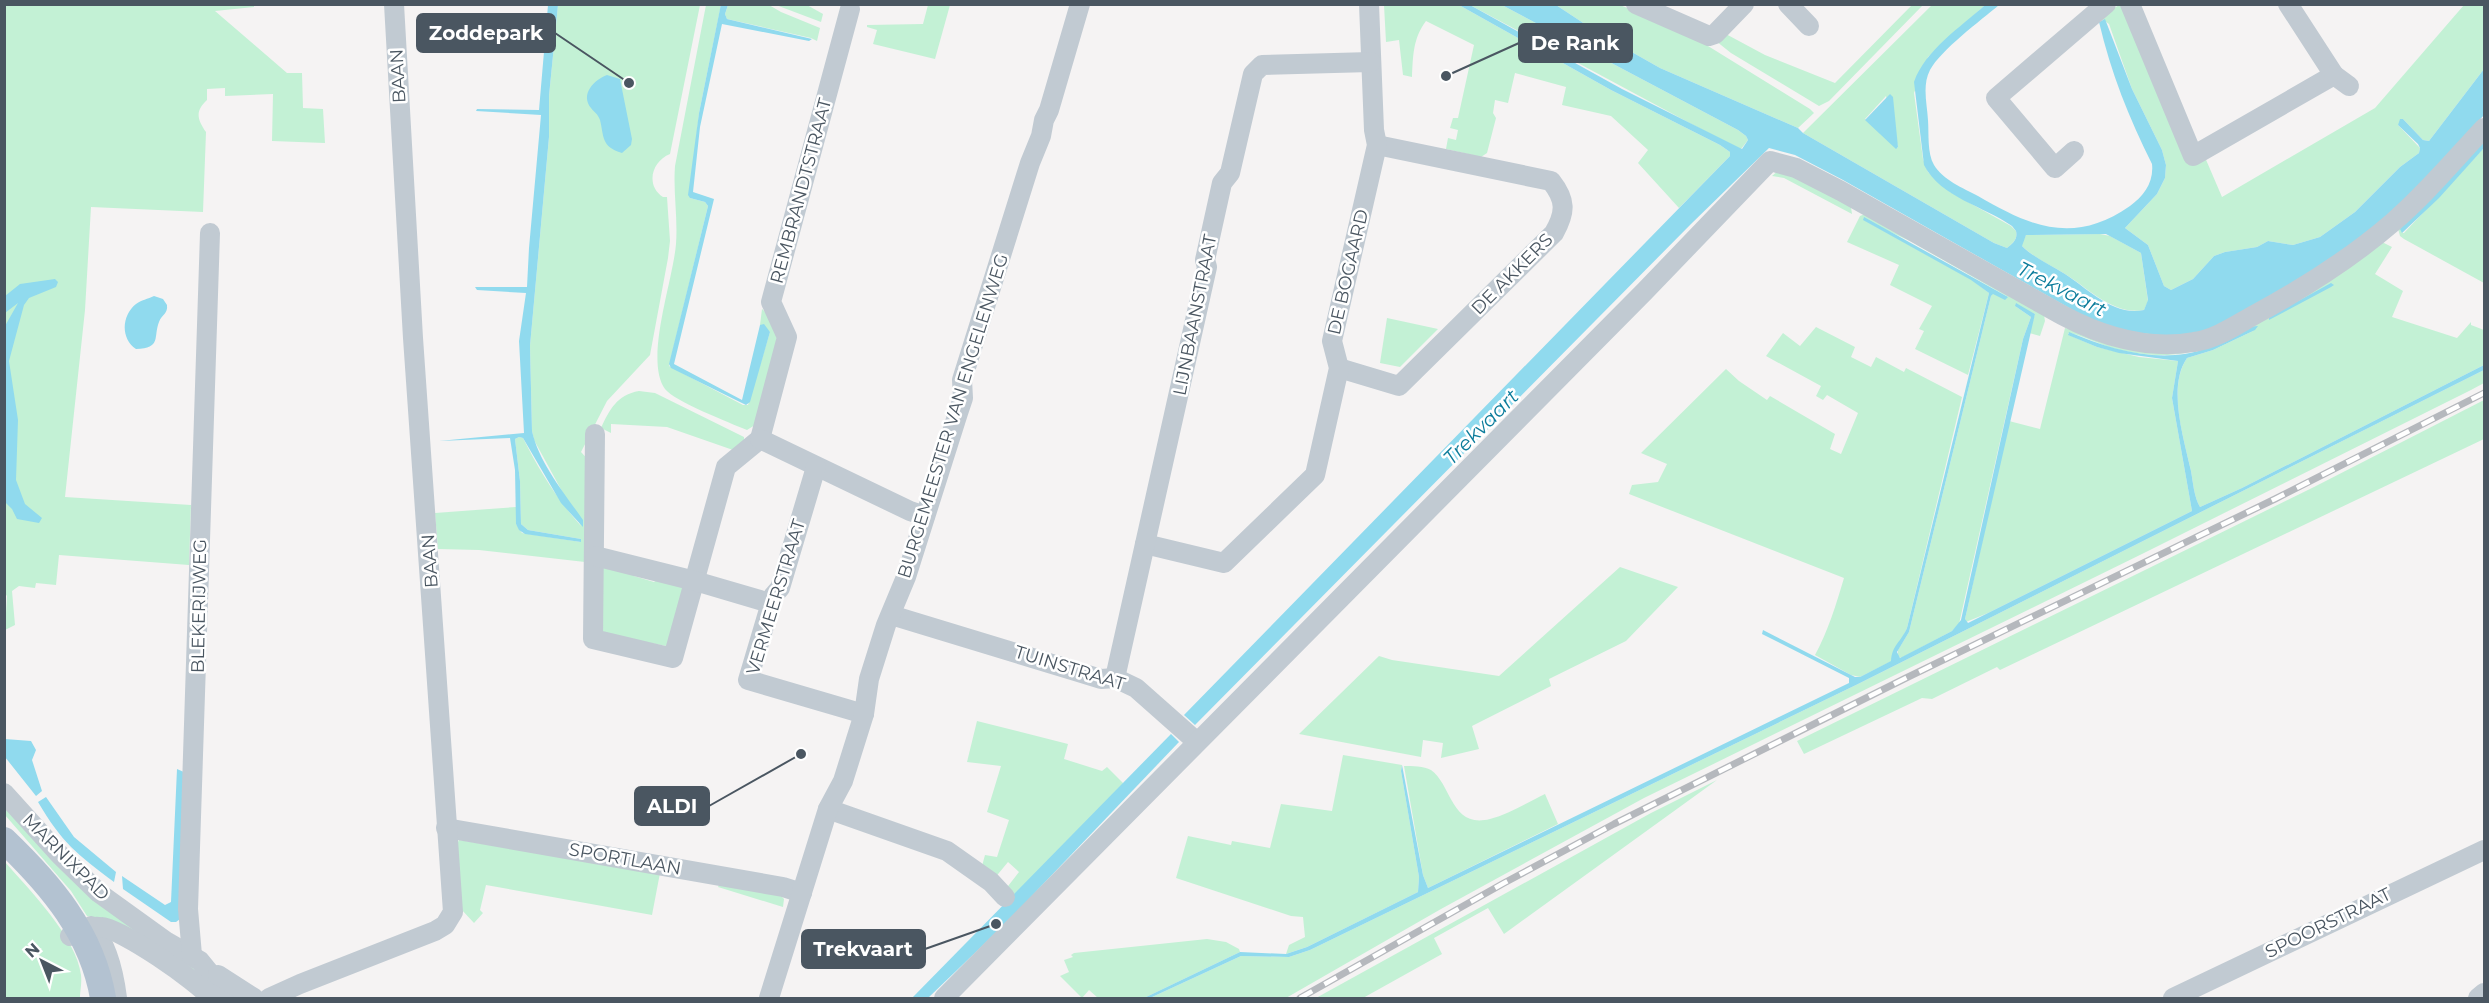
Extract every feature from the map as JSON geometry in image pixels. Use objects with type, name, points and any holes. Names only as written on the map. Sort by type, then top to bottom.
[{"type":"main road","points":[[4,840],[34,869],[59,898],[80,931],[98,974],[103,999]]},
{"type":"main road","points":[[4,846],[25,877],[56,915],[80,931]]},
{"type":"main road","points":[[80,931],[82,965],[91,999]]},
{"type":"street","name":"BAAN","points":[[269,999],[290,994],[435,931],[445,925],[453,912],[413,338],[394,4]]},
{"type":"street","name":"BURGEMEESTER VAN ENGELENWEG","points":[[770,999],[828,809],[843,782],[857,712],[906,577],[963,398],[962,380],[1030,163],[1041,136],[1042,126],[1050,110],[1056,81],[1080,4]]},
{"type":"street","name":"DE BOGAARD","points":[[1145,544],[1224,563],[1315,475],[1339,368],[1332,341],[1377,145],[1374,130],[1369,4]]},
{"type":"street","points":[[1636,4],[1708,36],[1716,34],[1744,4]]},
{"type":"street","points":[[1788,4],[1809,26]]},
{"type":"street","points":[[2074,151],[2055,168],[1996,98],[2106,4]]},
{"type":"street","points":[[2130,4],[2193,156],[2342,80],[2288,4]]},
{"type":"street","name":"REMBRANDTSTRAAT","points":[[760,439],[787,338],[771,302],[850,9]]},
{"type":"street","name":"LIJNBAANSTRAAT","points":[[1115,678],[1183,383],[1207,267],[1205,260],[1222,183],[1230,173],[1253,74],[1262,65],[1371,62]]},
{"type":"street","points":[[944,999],[1636,300],[1770,161],[1808,173],[2076,323],[2124,339],[2162,345],[2197,342],[2218,334],[2294,293],[2350,256],[2406,210],[2484,128]]},
{"type":"street","name":"DE AKKERS","points":[[1339,368],[1399,386],[1554,233],[1562,218],[1561,195],[1551,182],[1377,145]]},
{"type":"street","name":"BLEKERIJWEG","points":[[192,955],[188,909],[210,233]]},
{"type":"street","points":[[595,434],[593,639],[673,658],[726,467],[760,439],[910,512],[926,516]]},
{"type":"street","name":"VERMEERSTRAAT","points":[[816,467],[780,588],[772,596],[748,680],[857,712]]},
{"type":"street","points":[[595,556],[770,603]]},
{"type":"street","name":"TUINSTRAAT","points":[[891,615],[1075,672],[1101,679],[1115,678],[1136,688],[1197,742]]},
{"type":"street","name":"MARNIXPAD","points":[[4,793],[60,855],[99,893],[166,942],[192,955]]},
{"type":"street","points":[[828,809],[947,851],[991,882],[1005,897]]},
{"type":"street","name":"SPORTLAAN","points":[[447,828],[783,887],[802,893]]},
{"type":"street","name":"SPOORSTRAAT","points":[[2173,999],[2484,850]]},
{"type":"street","points":[[80,931],[112,929],[197,984],[211,999]]},
{"type":"street","points":[[80,931],[100,937],[117,999]]},
{"type":"street","points":[[192,955],[210,971],[254,999]]},
{"type":"street","points":[[210,971],[230,999]]},
{"type":"street","points":[[2478,999],[2484,993]]},
{"type":"green space","points":[[4,5],[254,5],[254,7],[215,11],[287,73],[302,73],[303,108],[323,109],[325,143],[272,141],[273,94],[225,96],[225,88],[207,89],[207,100],[199,112],[206,132],[203,212],[91,207],[85,310],[65,497],[191,505],[189,565],[59,555],[56,585],[36,583],[35,588],[19,586],[12,591],[15,625],[5,630],[7,596],[4,592]]},
{"type":"green space","points":[[558,5],[700,5],[670,154],[659,162],[653,174],[657,192],[667,197],[670,241],[650,355],[607,401],[581,452],[591,463],[585,562],[479,550],[438,549],[435,513],[516,507],[516,524],[522,533],[581,542],[581,539],[528,530],[521,524],[520,481],[515,439],[523,438],[549,484],[581,526],[534,440],[532,431],[530,346],[549,137],[549,96]]},
{"type":"green space","points":[[706,5],[721,5],[699,113],[690,198],[705,202],[708,206],[669,366],[743,405],[748,405],[770,332],[760,325],[762,309],[772,318],[779,330],[755,425],[747,430],[670,394],[659,376],[657,359],[661,320],[676,244],[675,166]]},
{"type":"green space","points":[[728,5],[769,5],[820,28],[817,41],[727,19],[725,14]]},
{"type":"green space","points":[[776,5],[807,5],[823,14],[821,22]]},
{"type":"green space","points":[[928,5],[950,5],[935,59],[873,44],[877,30],[867,25],[923,24]]},
{"type":"green space","points":[[1384,5],[1459,5],[1611,90],[1720,145],[1730,152],[1730,156],[1679,208],[1638,163],[1648,150],[1611,116],[1562,105],[1566,87],[1515,73],[1508,103],[1495,100],[1493,113],[1496,118],[1487,153],[1481,157],[1446,149],[1448,138],[1456,140],[1458,130],[1450,128],[1453,118],[1458,118],[1474,45],[1426,21],[1416,41],[1412,77],[1403,75],[1399,40],[1386,42]]},
{"type":"green space","points":[[1470,5],[1502,5],[1738,130],[1748,140],[1741,149],[1738,149]]},
{"type":"green space","points":[[1556,5],[1620,5],[1705,40],[1708,46],[1814,113],[1798,128],[1660,68],[1600,34]]},
{"type":"green space","points":[[1912,5],[1923,5],[1829,101],[1819,106],[1731,53],[1716,41],[1724,33],[1765,55],[1835,83]]},
{"type":"green space","points":[[1932,5],[1985,5],[1928,57],[1914,93],[1923,159],[1928,172],[1950,192],[2011,226],[2016,231],[2016,239],[2007,248],[1994,243],[1803,133]],"holes":[[[1886,96],[1898,147],[1865,119]]]},
{"type":"green space","points":[[2119,5],[2124,8],[2204,155],[2222,197],[2375,108],[2464,5],[2484,5],[2484,69],[2429,141],[2423,140],[2403,119],[2398,125],[2420,148],[2419,153],[2400,167],[2355,212],[2320,237],[2293,245],[2268,241],[2257,247],[2225,252],[2214,256],[2193,279],[2171,290],[2164,286],[2148,245],[2125,228],[2157,194],[2165,178],[2166,165],[2162,150],[2132,89],[2109,24],[2102,19]]},
{"type":"green space","points":[[2484,148],[2484,283],[2404,239],[2400,236],[2397,225],[2436,186],[2402,233],[2404,233]]},
{"type":"green space","points":[[1781,168],[1850,201],[1852,214],[1784,178],[1772,176]]},
{"type":"green space","points":[[1865,214],[2044,315],[2045,321],[2040,336],[2029,333],[2035,314],[2015,306],[2031,317],[2023,339],[1959,624],[1952,631],[1901,658],[1898,656],[1898,650],[1909,632],[1991,296],[1993,293],[2008,297],[1910,241],[1864,220],[1972,280],[1989,293],[1968,375],[1915,349],[1924,331],[1919,329],[1932,306],[1890,285],[1899,265],[1847,242],[1860,216]]},
{"type":"green space","points":[[2100,234],[2110,236],[2141,253],[2148,301],[2144,310],[2122,309],[2102,300],[2021,245],[2026,235]]},
{"type":"green space","points":[[2382,242],[2392,247],[2375,274],[2403,291],[2392,317],[2457,338],[2471,322],[2471,325],[2484,330],[2484,365],[2200,507],[2181,429],[2178,384],[2181,370],[2187,358],[2213,350],[2255,330],[2202,349],[2171,355],[2116,349],[2068,333],[2097,347],[2139,357],[2178,361],[2172,398],[2192,511],[1966,622],[2009,421],[2040,429],[2065,328],[2091,333]]},
{"type":"green space","points":[[1387,318],[1438,329],[1400,367],[1380,363]]},
{"type":"green space","points":[[1816,327],[1855,347],[1851,357],[1871,367],[1876,357],[1904,372],[1906,368],[1962,397],[1907,628],[1892,661],[1860,677],[1851,675],[1815,655],[1828,627],[1844,578],[1629,494],[1632,485],[1658,482],[1667,464],[1641,453],[1726,369],[1767,400],[1770,396],[1835,434],[1830,449],[1841,454],[1858,413],[1827,395],[1823,400],[1816,396],[1821,386],[1766,356],[1783,333],[1800,346]]},
{"type":"green space","points":[[2484,370],[2484,383],[2471,390],[1644,798],[1441,909],[1286,998],[1150,998],[1241,956],[1289,957],[1310,950],[1856,685]]},
{"type":"green space","points":[[639,391],[655,393],[744,437],[744,443],[733,450],[667,427],[611,424],[611,433],[601,428],[620,399]]},
{"type":"green space","points":[[2484,400],[2484,439],[2000,670],[1997,667],[1932,699],[1922,698],[1804,754],[1797,741],[2314,487]]},
{"type":"green space","points":[[603,566],[631,570],[634,576],[654,582],[660,578],[684,585],[671,647],[600,633]]},
{"type":"green space","points":[[1620,567],[1678,587],[1626,641],[1549,679],[1551,686],[1472,726],[1479,749],[1441,758],[1443,743],[1423,740],[1421,757],[1299,734],[1379,656],[1392,660],[1499,676]]},
{"type":"green space","points":[[977,721],[1068,744],[1064,759],[1102,771],[1107,767],[1124,784],[1012,898],[1005,890],[1019,872],[1008,862],[994,879],[982,866],[985,855],[997,857],[1009,820],[987,812],[1001,766],[967,762]]},
{"type":"green space","points":[[1343,755],[1402,765],[1401,771],[1419,877],[1418,892],[1307,947],[1286,954],[1289,945],[1305,937],[1303,917],[1291,916],[1176,878],[1188,836],[1231,845],[1232,841],[1270,848],[1281,804],[1332,811]]},
{"type":"green space","points":[[1404,766],[1431,770],[1444,785],[1460,812],[1467,818],[1477,820],[1497,817],[1545,794],[1558,824],[1428,888],[1423,875]]},
{"type":"green space","points":[[1717,780],[1504,934],[1488,908],[1434,938],[1442,954],[1363,998],[1316,998],[1651,813]]},
{"type":"green space","points":[[4,800],[221,993],[108,922],[87,916],[71,891],[5,815]]},
{"type":"green space","points":[[459,840],[660,873],[652,915],[486,885],[480,910],[483,913],[474,923],[461,909],[457,844]]},
{"type":"green space","points":[[4,861],[50,914],[71,945],[81,975],[80,998],[5,998]]},
{"type":"green space","points":[[719,885],[781,896],[784,899],[783,907],[718,887]]},
{"type":"green space","points":[[1207,939],[1226,942],[1239,949],[1240,952],[1144,998],[1098,998],[1089,990],[1082,998],[1060,976],[1069,972],[1064,960],[1073,957],[1071,955],[1074,953]]},
{"type":"water","points":[[721,4],[728,5],[725,14],[727,19],[812,39],[809,41],[722,24],[700,127],[693,192],[714,199],[674,364],[742,400],[760,325],[764,324],[770,332],[750,402],[746,405],[671,368],[669,364],[708,206],[705,202],[690,198],[688,195],[699,113]]},
{"type":"water","points":[[548,5],[558,5],[549,96],[549,137],[530,346],[532,431],[540,455],[583,520],[583,527],[561,503],[523,438],[515,439],[520,481],[521,524],[528,530],[581,539],[581,542],[525,534],[519,530],[516,524],[515,470],[510,438],[439,441],[524,433],[519,341],[526,293],[477,290],[475,287],[527,287],[541,115],[476,111],[477,109],[539,110]]},
{"type":"water","points":[[1459,5],[1470,5],[1622,89],[1742,149],[1748,140],[1738,130],[1502,5],[1556,5],[1600,34],[1660,68],[1798,128],[1994,243],[2007,248],[2016,239],[2016,231],[2012,226],[1952,194],[1941,186],[1924,165],[1914,82],[1919,70],[1935,49],[1985,5],[1999,5],[1952,45],[1930,70],[1926,82],[1926,95],[1929,149],[1934,165],[1960,187],[2016,216],[2053,227],[2071,228],[2090,225],[2110,218],[2135,202],[2150,183],[2152,171],[2152,164],[2128,112],[2109,59],[2099,22],[2105,19],[2132,89],[2162,150],[2166,165],[2165,178],[2157,194],[2125,228],[2148,245],[2164,286],[2171,290],[2193,279],[2214,256],[2225,252],[2257,247],[2268,241],[2293,245],[2320,237],[2355,212],[2400,167],[2419,153],[2418,144],[2398,125],[2400,119],[2403,119],[2423,140],[2429,141],[2484,69],[2484,115],[2411,194],[2338,255],[2231,320],[2199,332],[2176,335],[2140,333],[2094,322],[1843,180],[1795,155],[1769,148],[1195,725],[1184,715],[1730,156],[1730,152],[1720,145],[1611,90]],"holes":[[[2106,234],[2141,253],[2148,300],[2144,310],[2133,311],[2101,300],[2022,246],[2026,235]]]},
{"type":"water","points":[[607,75],[620,79],[632,139],[631,145],[622,153],[610,148],[607,144],[599,118],[587,98],[593,84]]},
{"type":"water","points":[[1890,94],[1893,97],[1898,147],[1896,149],[1865,120]]},
{"type":"water","points":[[2484,142],[2484,148],[2439,198],[2402,233],[2400,229]]},
{"type":"water","points":[[1864,217],[2008,297],[2005,300],[1993,294],[1991,296],[1909,632],[1897,652],[1900,658],[1952,631],[1961,620],[2023,339],[2031,317],[2015,306],[2016,303],[2035,314],[1965,619],[1968,623],[2192,511],[2172,398],[2178,361],[2119,353],[2068,335],[2069,332],[2137,353],[2172,355],[2207,348],[2239,332],[2258,326],[2255,330],[2213,350],[2187,358],[2181,370],[2178,398],[2181,429],[2200,507],[2484,365],[2484,370],[1856,685],[1310,950],[1289,957],[1241,956],[1150,998],[1144,998],[1240,952],[1286,954],[1307,947],[1418,892],[1419,877],[1401,771],[1402,765],[1423,875],[1428,888],[1849,683],[1849,678],[1762,634],[1763,630],[1855,677],[1860,677],[1891,661],[1895,647],[1907,628],[1989,293],[1971,280],[1863,220]]},
{"type":"water","points":[[55,279],[58,282],[56,287],[29,298],[24,305],[9,361],[18,420],[16,480],[25,504],[42,518],[39,523],[17,519],[5,502],[5,326],[18,303],[5,313],[5,296],[20,284]]},
{"type":"water","points":[[2331,283],[2334,285],[2269,320],[2269,317]]},
{"type":"water","points":[[154,296],[163,299],[167,310],[159,322],[153,344],[136,349],[125,334],[125,321],[136,304]]},
{"type":"water","points":[[1171,734],[1179,742],[1005,924],[928,998],[912,998]]},
{"type":"water","points":[[5,739],[31,741],[36,750],[32,760],[42,791],[36,796],[5,757]]},
{"type":"water","points":[[177,769],[186,773],[180,919],[171,922],[123,889],[122,876],[165,905],[171,902]]},
{"type":"water","points":[[46,797],[74,837],[116,872],[114,882],[80,855],[55,828],[38,802]]},
{"type":"railway","points":[[1300,998],[1614,824],[1906,678],[2275,499],[2484,393]]},
{"type":"place","name":"De Rank","points":[[1446,76]]},
{"type":"place","name":"Zoddepark","points":[[629,83]]},
{"type":"place","name":"ALDI","points":[[801,754]]},
{"type":"place","name":"Trekvaart","points":[[996,924]]}]
